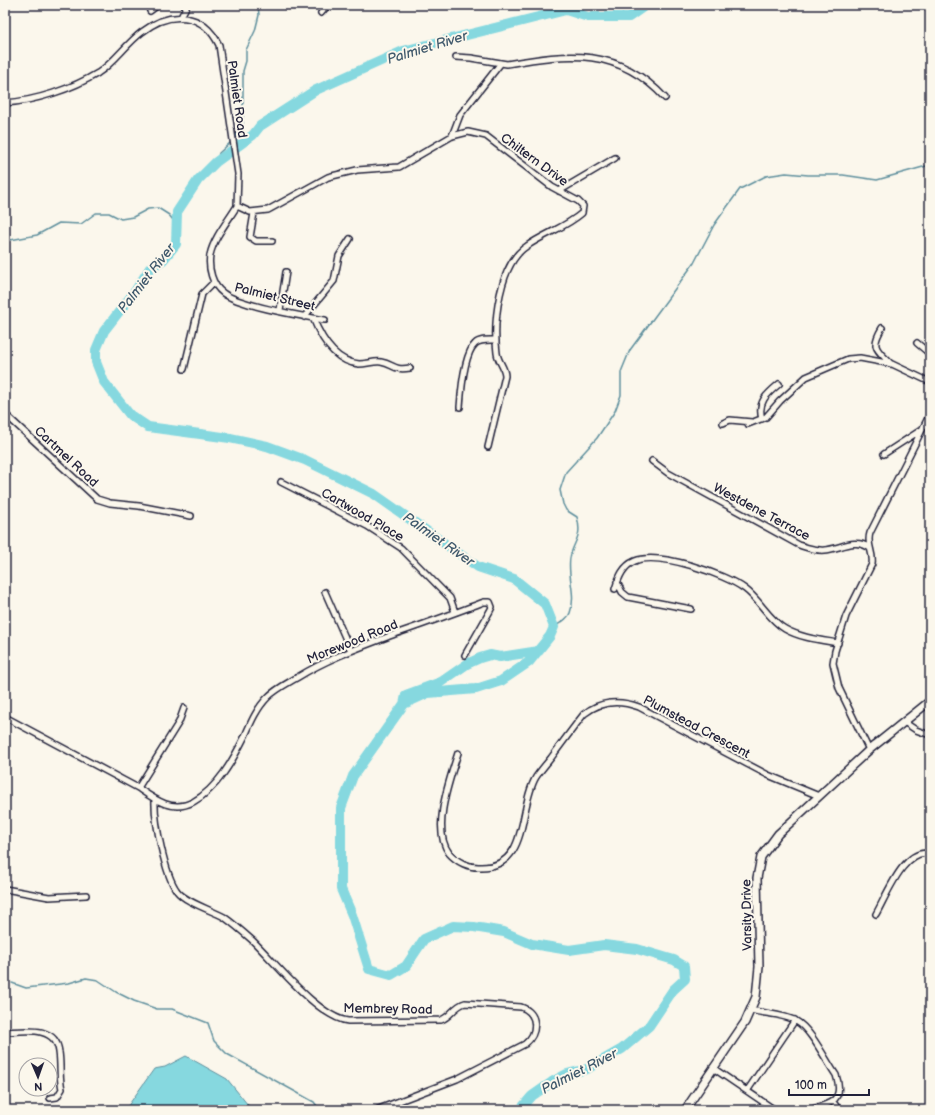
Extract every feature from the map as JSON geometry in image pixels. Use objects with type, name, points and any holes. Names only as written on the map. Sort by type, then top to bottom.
[{"type":"street","points":[[150,11],[158,5]]},
{"type":"street","points":[[5,103],[28,101],[90,77],[108,66],[136,36],[148,28],[169,19],[181,17],[188,5]]},
{"type":"street","points":[[321,13],[328,5]]},
{"type":"street","name":"Palmiet Road","points":[[181,17],[195,20],[204,24],[210,29],[219,45],[238,174],[237,206]]},
{"type":"street","points":[[456,57],[477,58],[507,64],[565,56],[608,61],[634,71],[650,82],[665,98]]},
{"type":"street","points":[[452,136],[460,115],[501,63]]},
{"type":"street","name":"Chiltern Drive","points":[[254,213],[268,210],[318,182],[340,173],[357,170],[399,167],[452,136],[468,132],[486,136],[559,191],[578,201],[583,206],[583,211],[572,220],[528,245],[512,260],[507,270],[500,300],[496,340],[498,358],[505,370],[505,376],[488,447]]},
{"type":"street","points":[[559,191],[615,158]]},
{"type":"street","points":[[184,369],[202,294],[214,282],[210,273],[211,253],[216,241],[237,206],[241,210],[254,213],[250,237],[256,241],[272,241]]},
{"type":"street","points":[[304,317],[334,281],[339,256],[350,239]]},
{"type":"street","points":[[280,310],[286,272]]},
{"type":"street","name":"Palmiet Street","points":[[214,282],[224,294],[233,298],[304,317],[325,320]]},
{"type":"street","points":[[313,318],[327,344],[347,361],[360,364],[384,363],[397,369],[410,368]]},
{"type":"street","points":[[882,328],[876,337],[875,346],[879,353],[892,364]]},
{"type":"street","points":[[460,407],[463,377],[471,350],[474,345],[479,342],[496,340]]},
{"type":"street","points":[[917,343],[930,354]]},
{"type":"street","points":[[723,423],[730,420],[751,423],[762,419],[806,377],[842,361],[860,358],[892,364],[930,382]]},
{"type":"street","points":[[762,419],[760,409],[764,396],[779,384]]},
{"type":"street","name":"Cartmel Road","points":[[5,414],[97,499],[110,503],[138,506],[191,516]]},
{"type":"street","points":[[869,750],[840,688],[833,668],[833,657],[854,599],[872,564],[872,555],[868,547],[870,533],[930,414]]},
{"type":"street","points":[[884,454],[922,429]]},
{"type":"street","name":"Westdene Terrace","points":[[652,461],[668,473],[800,545],[823,551],[854,543],[864,544],[868,547]]},
{"type":"street","name":"Cartwood Place","points":[[281,482],[347,515],[402,548],[450,598],[455,612]]},
{"type":"street","points":[[615,589],[620,574],[629,565],[645,558],[656,558],[724,576],[744,589],[779,626],[784,629],[812,639],[838,642]]},
{"type":"street","points":[[617,582],[622,592],[628,597],[691,609]]},
{"type":"street","points":[[325,592],[350,651]]},
{"type":"street","name":"Morewood Road","points":[[5,717],[138,788],[155,800],[172,806],[180,806],[200,798],[225,772],[234,758],[253,717],[269,696],[313,668],[350,651],[455,612],[484,602],[490,602],[492,604],[490,611],[465,655]]},
{"type":"street","name":"Varsity Drive","points":[[684,1110],[751,1010],[758,985],[756,885],[760,862],[778,834],[869,750],[930,701]]},
{"type":"street","name":"Plumstead Crescent","points":[[458,753],[443,812],[441,834],[445,847],[452,856],[463,864],[478,867],[495,865],[502,862],[513,851],[521,833],[526,801],[536,777],[584,714],[590,709],[608,703],[625,702],[639,707],[762,772],[819,796]]},
{"type":"street","points":[[138,788],[179,722],[184,708]]},
{"type":"street","points":[[904,722],[916,730],[930,735]]},
{"type":"street","name":"Membrey Road","points":[[155,800],[156,819],[160,840],[172,883],[177,892],[187,899],[231,922],[299,988],[336,1018],[348,1021],[441,1020],[460,1005],[465,1003],[526,1008],[534,1018],[533,1036],[525,1044],[457,1079],[376,1110]]},
{"type":"street","points":[[876,914],[896,878],[912,857],[921,853],[930,854]]},
{"type":"street","points":[[5,889],[49,897],[86,895]]},
{"type":"street","points":[[751,1010],[795,1020],[806,1030],[836,1075],[838,1092],[833,1102],[809,1110]]},
{"type":"street","points":[[747,1091],[795,1020]]},
{"type":"street","points":[[5,1032],[46,1032],[56,1040],[59,1053],[59,1075],[62,1089],[57,1097],[50,1098]]},
{"type":"street","points":[[713,1068],[775,1110]]},
{"type":"street","points":[[833,1102],[839,1110]]},
{"type":"water","points":[[186,1056],[227,1079],[252,1110],[125,1110],[154,1069],[165,1067]]},
{"type":"waterway","points":[[234,139],[243,125],[243,71],[246,61],[246,50],[255,31],[259,15],[258,5]]},
{"type":"waterway","name":"Palmiet River","points":[[520,1110],[532,1096],[552,1082],[567,1074],[587,1069],[622,1049],[649,1026],[673,990],[685,979],[684,966],[674,960],[637,949],[604,945],[569,950],[532,944],[504,932],[474,927],[453,926],[424,939],[406,966],[391,975],[369,969],[352,915],[341,889],[341,808],[353,776],[404,704],[428,693],[476,689],[501,681],[529,662],[550,636],[554,627],[545,604],[514,579],[478,567],[374,494],[305,460],[267,446],[230,438],[148,427],[130,415],[104,382],[96,362],[96,350],[104,331],[136,290],[150,268],[163,260],[176,244],[177,212],[198,180],[216,162],[253,135],[260,126],[316,90],[403,51],[566,10],[588,17],[629,17],[646,5]]},
{"type":"waterway","points":[[217,161],[219,153],[231,142]]},
{"type":"waterway","points":[[554,627],[567,617],[572,606],[573,599],[569,565],[571,552],[579,530],[577,517],[566,510],[563,504],[560,490],[566,472],[597,438],[615,411],[621,395],[621,372],[630,350],[694,263],[714,225],[740,189],[766,176],[786,173],[808,175],[843,175],[877,180],[930,165]]},
{"type":"waterway","points":[[5,241],[37,235],[59,223],[81,224],[96,213],[109,213],[121,219],[133,217],[148,209],[158,208],[169,215],[176,224]]},
{"type":"waterway","points":[[404,704],[406,695],[441,682],[467,664],[480,658],[490,655],[500,657],[539,651]]},
{"type":"waterway","points":[[12,983],[26,988],[69,983],[86,978],[98,980],[116,992],[134,1001],[157,1009],[172,1009],[208,1023],[214,1041],[227,1054],[314,1102],[320,1110]]}]
